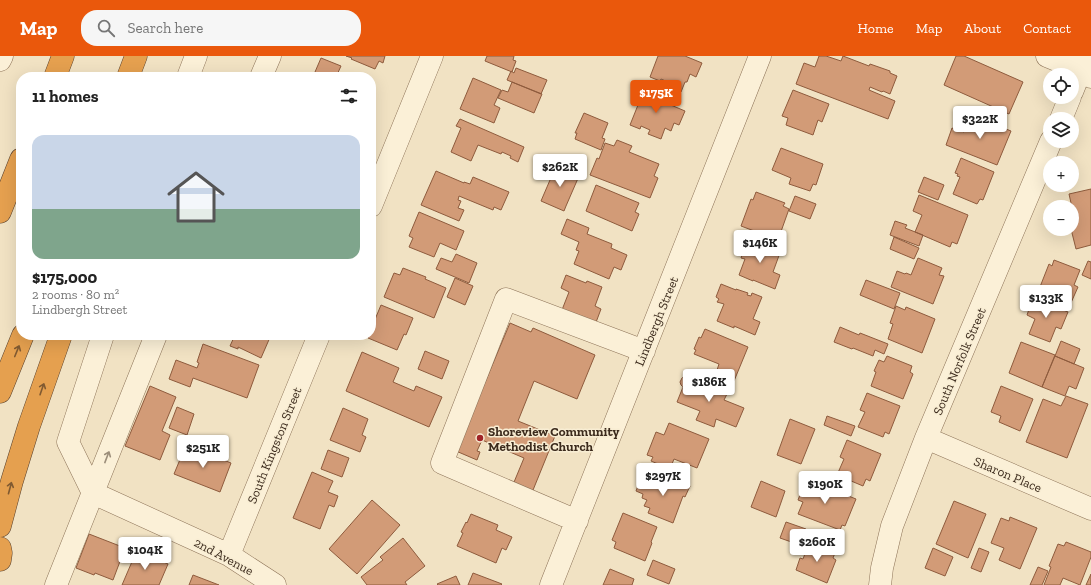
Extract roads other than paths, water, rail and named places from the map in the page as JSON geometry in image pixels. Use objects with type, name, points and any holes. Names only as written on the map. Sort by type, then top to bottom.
[{"type":"highway","points":[[57,72],[63,56]]},
{"type":"highway","points":[[130,72],[136,56]]},
{"type":"highway","points":[[142,72],[146,56]]},
{"type":"highway","points":[[0,212],[5,191],[16,169]]},
{"type":"highway","points":[[0,392],[21,340]]},
{"type":"highway","points":[[0,526],[29,426],[59,340]]},
{"type":"highway","points":[[0,548],[0,560]]},
{"type":"street","points":[[0,60],[2,56]]},
{"type":"street","points":[[190,72],[196,56]]},
{"type":"street","points":[[263,72],[270,56]]},
{"type":"street","points":[[376,194],[432,56]]},
{"type":"street","name":"Lindbergh Street","points":[[551,585],[760,56]]},
{"type":"street","points":[[1047,56],[1086,68],[1079,80]]},
{"type":"street","name":"South Norfolk Street","points":[[880,585],[882,568],[892,526],[926,438],[1048,148]]},
{"type":"street","points":[[577,521],[442,463],[506,299],[644,351]]},
{"type":"street","points":[[93,493],[68,442],[101,340]]},
{"type":"street","points":[[56,585],[154,340]]},
{"type":"street","name":"South Kingston Street","points":[[229,555],[316,340]]},
{"type":"street","name":"Sharon Place","points":[[926,438],[1091,509]]},
{"type":"street","name":"2nd Avenue","points":[[93,493],[229,555],[275,585]]},
{"type":"place","name":"Shoreview Community Methodist Church","points":[[480,438]]}]
